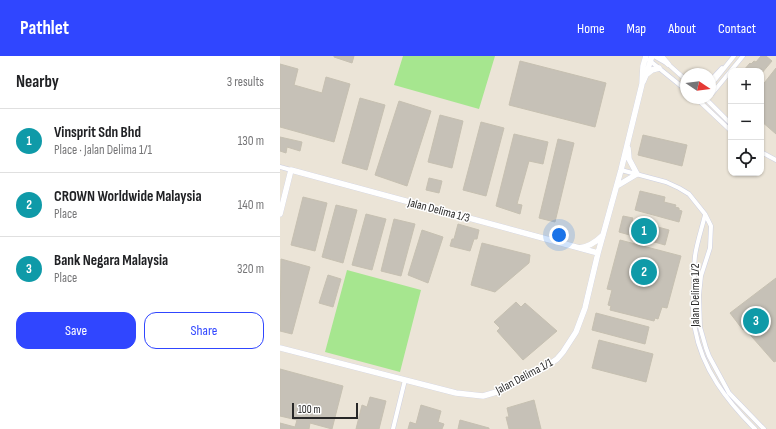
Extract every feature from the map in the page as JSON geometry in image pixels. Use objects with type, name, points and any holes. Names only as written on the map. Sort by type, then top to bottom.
[{"type":"street","points":[[661,56],[680,75]]},
{"type":"street","points":[[716,88],[743,56]]},
{"type":"street","points":[[650,57],[668,64]]},
{"type":"street","points":[[650,57],[659,68],[680,85]]},
{"type":"street","name":"Jalan Delima 1/1","points":[[280,348],[456,393],[484,396],[500,390],[544,368],[557,359],[576,332],[585,308],[602,235],[621,170],[650,57]]},
{"type":"street","name":"Jalan Delima 1/1","points":[[642,84],[643,66],[650,57]]},
{"type":"street","points":[[716,75],[733,58]]},
{"type":"street","points":[[716,79],[733,58]]},
{"type":"street","points":[[646,75],[652,70],[659,68]]},
{"type":"street","points":[[704,104],[728,128]]},
{"type":"street","points":[[713,104],[728,121]]},
{"type":"street","points":[[616,186],[637,174],[629,159],[628,141]]},
{"type":"street","points":[[764,154],[776,160]]},
{"type":"street","name":"Jalan Delima 1/3","points":[[280,167],[598,254]]},
{"type":"street","points":[[280,214],[291,170]]},
{"type":"street","name":"Jalan Delima 1/2","points":[[621,170],[666,182],[689,194],[705,214],[712,226],[710,248],[701,276],[698,296],[700,327],[709,356],[729,393],[764,429]]},
{"type":"street","name":"Jalan Delima 1/2","points":[[705,214],[695,257],[693,295],[695,329],[703,357],[714,379],[726,396],[755,429]]},
{"type":"street","points":[[577,248],[585,247],[594,243],[602,235]]},
{"type":"street","points":[[393,429],[405,380]]},
{"type":"green space","points":[[403,56],[495,56],[479,109],[394,85]]},
{"type":"green space","points":[[347,270],[421,290],[400,372],[325,352]]},
{"type":"building","points":[[334,56],[354,56],[352,63]]},
{"type":"building","points":[[761,56],[766,56],[772,61],[764,70],[764,68],[746,68],[750,63],[751,64],[754,61],[756,62]]},
{"type":"building","points":[[520,61],[606,83],[595,127],[509,105]]},
{"type":"building","points":[[280,64],[298,69],[294,85],[322,93],[326,77],[350,84],[334,142],[280,127]]},
{"type":"building","points":[[776,68],[776,134],[764,124],[764,83]]},
{"type":"building","points":[[360,98],[385,105],[367,170],[342,163]]},
{"type":"building","points":[[399,101],[431,111],[407,186],[375,175]]},
{"type":"building","points":[[440,115],[463,121],[452,168],[428,162]]},
{"type":"building","points":[[481,122],[504,128],[486,196],[463,190]]},
{"type":"building","points":[[514,134],[548,142],[543,164],[529,161],[517,204],[522,205],[520,214],[496,206]]},
{"type":"building","points":[[643,135],[687,145],[682,166],[638,155]]},
{"type":"building","points":[[280,137],[302,142],[300,151],[287,147],[286,153],[280,151]]},
{"type":"building","points":[[558,139],[574,143],[555,222],[539,218]]},
{"type":"building","points":[[429,178],[442,181],[439,193],[426,190]]},
{"type":"building","points":[[640,191],[665,197],[664,202],[676,205],[675,207],[682,211],[679,222],[635,210]]},
{"type":"building","points":[[303,197],[327,203],[315,251],[291,245]]},
{"type":"building","points":[[336,205],[357,210],[343,263],[322,257]]},
{"type":"building","points":[[366,214],[386,219],[372,270],[352,265]]},
{"type":"building","points":[[623,216],[633,218],[632,220],[669,230],[665,245],[619,232]]},
{"type":"building","points":[[394,219],[415,224],[401,276],[381,271]]},
{"type":"building","points":[[458,224],[479,230],[477,239],[474,239],[470,251],[450,246],[452,239],[454,239]]},
{"type":"building","points":[[422,230],[443,237],[428,283],[408,275]]},
{"type":"building","points":[[620,240],[681,256],[667,308],[662,307],[658,319],[655,318],[654,321],[610,310],[611,306],[608,305],[612,290],[607,289]]},
{"type":"building","points":[[482,243],[530,255],[529,263],[495,292],[471,285]]},
{"type":"building","points":[[281,259],[310,267],[292,334],[280,331]]},
{"type":"building","points":[[328,275],[341,279],[333,307],[319,303]]},
{"type":"building","points":[[776,278],[776,361],[774,362],[745,329],[743,330],[730,313]]},
{"type":"building","points":[[516,302],[521,307],[525,303],[557,331],[523,360],[497,331],[500,328],[494,322]]},
{"type":"building","points":[[596,313],[649,327],[645,344],[592,330]]},
{"type":"building","points":[[599,340],[653,354],[646,382],[592,368]]},
{"type":"building","points":[[280,369],[343,386],[332,429],[310,423],[309,429],[280,429],[280,423],[295,427],[297,420],[280,416]]},
{"type":"building","points":[[370,397],[386,401],[379,429],[356,429],[362,405],[367,407]]},
{"type":"building","points":[[534,400],[541,429],[509,429],[506,417],[509,417],[507,408]]},
{"type":"building","points":[[421,405],[441,411],[438,422],[444,424],[442,429],[408,429],[410,422],[416,424]]},
{"type":"building","points":[[460,420],[489,428],[489,429],[458,429]]},
{"type":"place","name":"Vinsprit Sdn Bhd","points":[[644,231]]},
{"type":"place","name":"CROWN Worldwide Malaysia","points":[[644,272]]},
{"type":"place","name":"Bank Negara Malaysia","points":[[756,321]]}]
